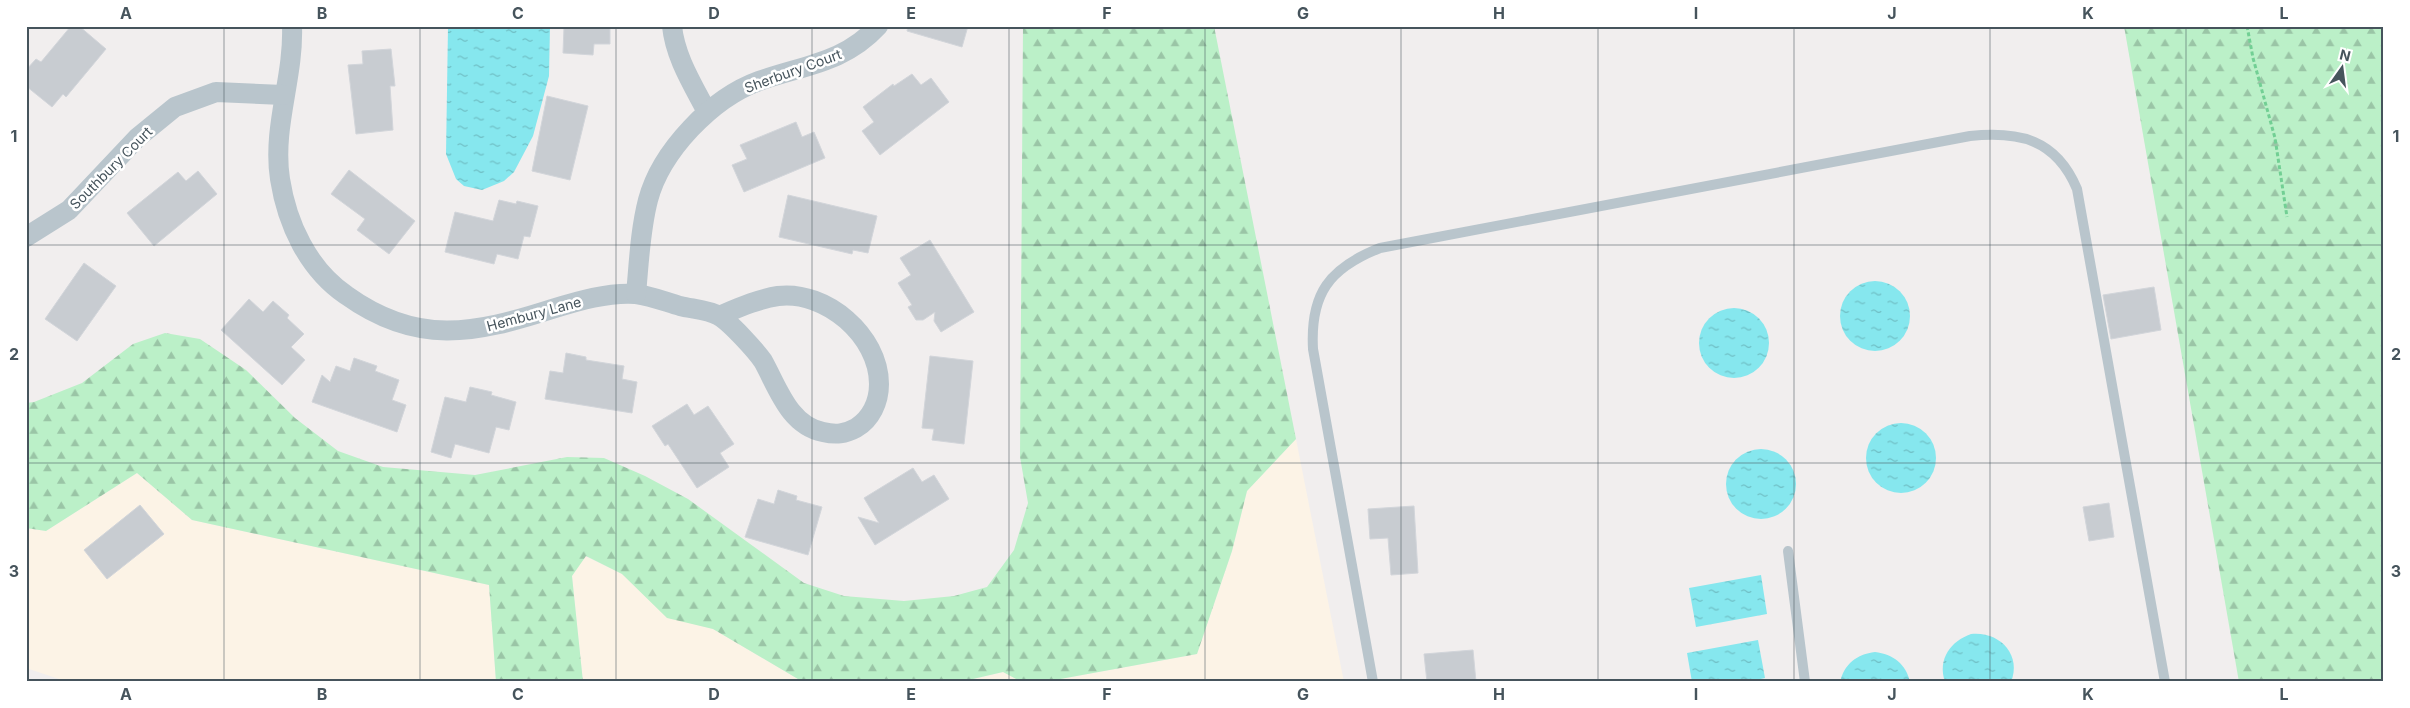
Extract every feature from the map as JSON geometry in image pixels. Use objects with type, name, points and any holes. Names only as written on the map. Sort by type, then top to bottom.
[{"type":"street","name":"Hembury Lane","points":[[292,26],[290,68],[284,95],[278,150],[280,178],[294,228],[317,270],[333,287],[361,305],[407,326],[437,330],[471,330],[501,326],[599,297],[636,294],[719,316]]},
{"type":"street","points":[[672,26],[677,49],[684,68],[707,112]]},
{"type":"street","name":"Sherbury Court","points":[[636,294],[641,237],[648,199],[655,182],[683,138],[707,112],[735,92],[758,82],[844,54],[862,42],[878,26]]},
{"type":"street","name":"Southbury Court","points":[[26,237],[69,210],[138,138],[175,107],[216,92],[284,95]]},
{"type":"street","points":[[780,296],[798,297],[817,302],[836,311],[862,338],[874,361],[879,382],[878,399],[872,412],[863,424],[848,432],[834,434],[818,431],[805,425],[794,415],[783,399],[761,359],[719,316],[762,300],[780,296]]},
{"type":"lane","points":[[1373,682],[1313,349],[1312,327],[1316,305],[1330,278],[1341,268],[1360,256],[1380,248],[1993,133],[2029,138],[2045,147],[2059,158],[2071,174],[2077,189],[2164,682]]},
{"type":"lane","points":[[1788,551],[1804,682]]},
{"type":"path","points":[[2247,26],[2252,58],[2275,138],[2287,217]]},
{"type":"shaded area","points":[[1296,439],[1344,682],[1044,682],[1197,654],[1232,551],[1247,491]]},
{"type":"shaded area","points":[[137,473],[192,520],[489,585],[496,682],[68,682],[26,668],[26,528],[46,531]]},
{"type":"shaded area","points":[[585,556],[622,574],[667,617],[713,629],[803,682],[583,682],[572,576]]},
{"type":"shaded area","points":[[1004,672],[1022,682],[960,682]]},
{"type":"green space","points":[[1023,26],[1214,26],[1296,439],[1247,491],[1232,551],[1197,654],[1044,682],[1022,682],[1003,672],[960,682],[803,682],[713,629],[667,618],[622,574],[586,556],[572,576],[583,682],[496,682],[489,585],[192,520],[137,473],[46,531],[26,528],[26,403],[34,402],[82,383],[133,344],[165,333],[200,339],[246,370],[295,418],[338,451],[383,467],[475,475],[567,457],[604,458],[645,476],[688,499],[804,583],[844,596],[904,601],[954,596],[987,587],[1014,550],[1028,503],[1020,457]]},
{"type":"green space","points":[[2124,26],[2384,26],[2384,682],[2239,682]]},
{"type":"water","points":[[448,26],[550,26],[549,76],[533,136],[514,172],[504,181],[482,190],[464,186],[456,179],[446,154]]},
{"type":"water","points":[[1882,281],[1895,287],[1904,296],[1908,302],[1910,316],[1908,330],[1900,341],[1889,349],[1868,351],[1861,349],[1850,341],[1842,330],[1840,309],[1842,302],[1850,291],[1861,283]]},
{"type":"water","points":[[1741,308],[1754,314],[1763,323],[1767,329],[1769,343],[1767,357],[1759,368],[1748,376],[1727,378],[1720,376],[1709,368],[1701,357],[1699,336],[1701,329],[1709,318],[1720,310]]},
{"type":"water","points":[[1908,423],[1921,429],[1930,438],[1934,444],[1936,458],[1934,472],[1926,483],[1915,491],[1894,493],[1887,491],[1876,483],[1868,472],[1866,451],[1868,444],[1876,433],[1887,425]]},
{"type":"water","points":[[1768,449],[1781,455],[1790,464],[1794,470],[1796,484],[1794,498],[1786,509],[1775,517],[1754,519],[1747,517],[1736,509],[1728,498],[1726,477],[1728,470],[1736,459],[1747,451]]},
{"type":"water","points":[[1761,575],[1767,614],[1696,627],[1689,588]]},
{"type":"water","points":[[1971,634],[1991,636],[2006,646],[2013,662],[2014,672],[2011,682],[1945,682],[1943,666],[1947,652],[1957,641]]},
{"type":"water","points":[[1758,640],[1765,678],[1747,682],[1692,682],[1687,653]]},
{"type":"water","points":[[1875,652],[1888,655],[1898,661],[1905,670],[1910,682],[1840,682],[1845,670],[1852,661],[1862,655]]},
{"type":"building","points":[[71,26],[79,26],[106,49],[66,97],[63,94],[52,107],[26,86],[26,70],[36,59],[41,62]]},
{"type":"building","points":[[610,26],[610,44],[594,44],[593,55],[563,53],[564,27]]},
{"type":"building","points":[[908,26],[968,26],[962,47],[907,31]]},
{"type":"building","points":[[391,49],[395,86],[390,86],[393,130],[356,134],[348,65],[363,64],[362,51]]},
{"type":"building","points":[[912,74],[921,85],[931,78],[949,102],[880,155],[862,131],[874,122],[863,107],[893,84],[894,86]]},
{"type":"building","points":[[547,96],[588,106],[570,180],[532,171]]},
{"type":"building","points":[[796,122],[802,137],[814,132],[825,158],[744,192],[732,165],[747,159],[740,145]]},
{"type":"building","points":[[349,170],[415,221],[389,254],[357,230],[365,219],[331,194]]},
{"type":"building","points":[[198,171],[217,194],[154,246],[127,213],[178,172],[186,181]]},
{"type":"building","points":[[788,195],[877,216],[868,253],[853,250],[852,254],[779,237]]},
{"type":"building","points":[[499,200],[516,204],[517,201],[538,206],[530,237],[524,236],[518,259],[497,254],[494,264],[445,252],[455,212],[493,221]]},
{"type":"building","points":[[930,240],[974,312],[941,332],[934,321],[935,312],[923,320],[916,320],[908,307],[912,305],[898,283],[911,275],[900,258]]},
{"type":"building","points":[[84,263],[116,286],[77,341],[45,319]]},
{"type":"building","points":[[2154,287],[2161,330],[2111,339],[2103,295]]},
{"type":"building","points":[[249,299],[263,312],[273,301],[289,315],[287,318],[304,334],[291,347],[305,360],[282,385],[221,330]]},
{"type":"building","points":[[566,353],[586,357],[586,360],[624,366],[622,379],[637,382],[632,413],[545,399],[550,371],[563,373]]},
{"type":"building","points":[[930,356],[973,361],[964,444],[932,440],[934,429],[922,428]]},
{"type":"building","points":[[354,358],[377,366],[375,371],[399,380],[392,400],[406,405],[397,432],[312,402],[322,375],[330,382],[336,366],[350,371]]},
{"type":"building","points":[[470,387],[492,392],[491,395],[516,402],[509,430],[496,427],[489,453],[455,444],[451,458],[431,452],[445,397],[466,402]]},
{"type":"building","points":[[687,404],[694,415],[708,406],[734,444],[720,453],[729,467],[697,488],[668,444],[665,446],[652,426]]},
{"type":"building","points":[[913,468],[922,482],[934,475],[949,499],[875,545],[858,517],[879,523],[864,498]]},
{"type":"building","points":[[778,490],[797,496],[796,500],[822,507],[808,555],[745,537],[758,499],[774,504]]},
{"type":"building","points":[[2109,503],[2114,537],[2089,541],[2083,507]]},
{"type":"building","points":[[140,505],[164,534],[107,579],[84,550]]},
{"type":"building","points":[[1414,506],[1418,573],[1391,575],[1388,538],[1370,539],[1368,509]]},
{"type":"building","points":[[1473,650],[1476,682],[1427,682],[1424,654]]}]
